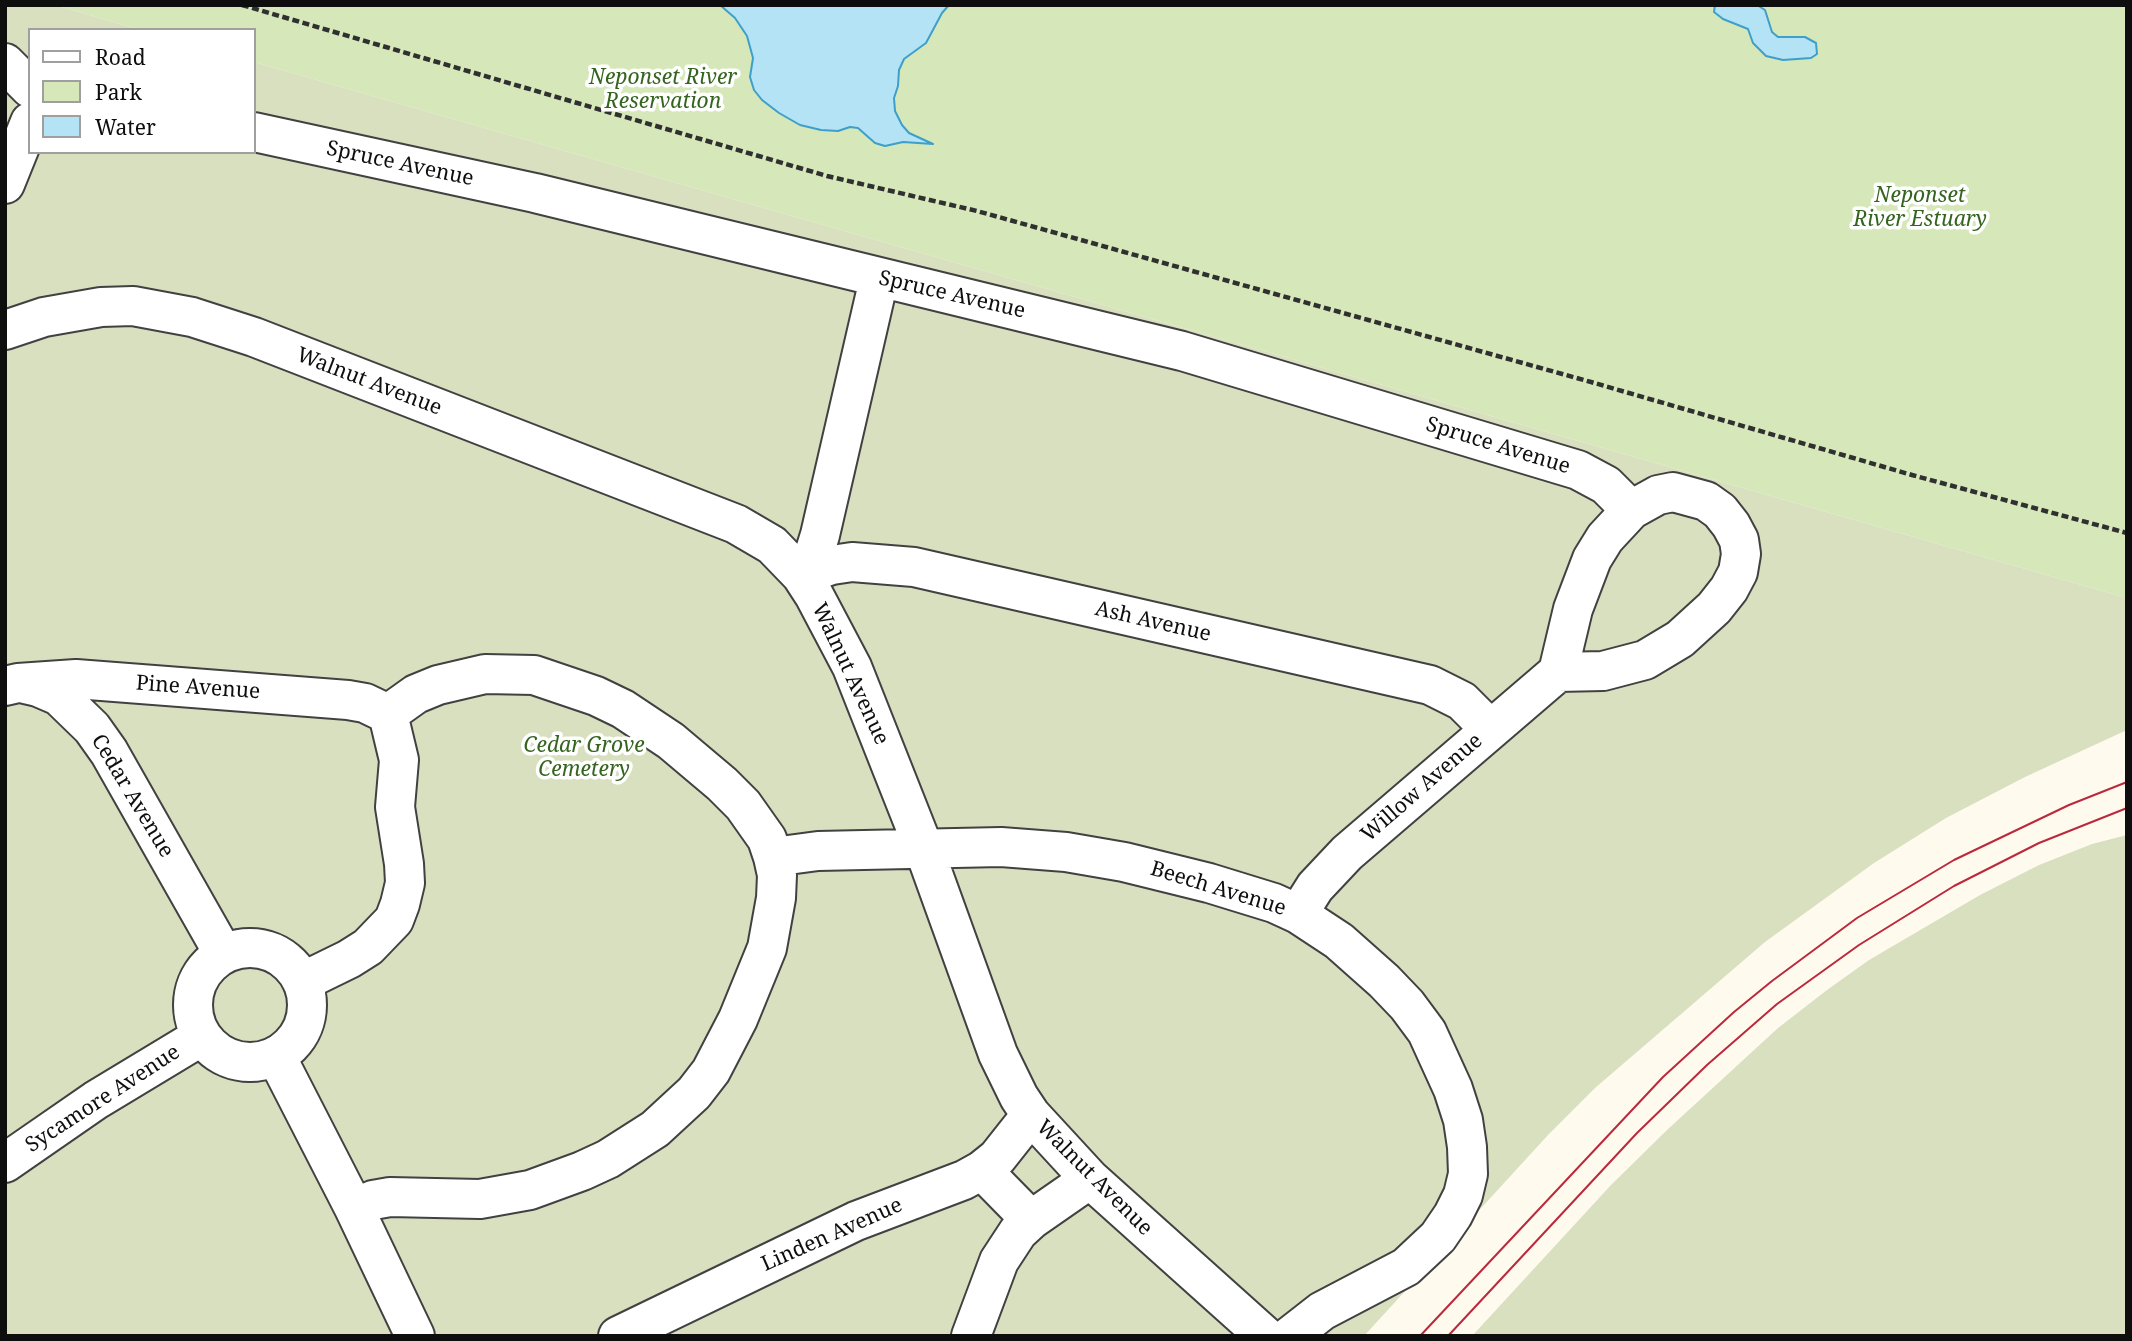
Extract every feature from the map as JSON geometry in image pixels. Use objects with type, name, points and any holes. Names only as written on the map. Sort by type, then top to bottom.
[{"type":"lane","points":[[5,63],[28,86]]},
{"type":"lane","points":[[5,184],[28,127]]},
{"type":"lane","name":"Spruce Avenue","points":[[256,132],[546,196],[879,279],[1142,340],[1359,402],[1578,470],[1606,485],[1630,510]]},
{"type":"lane","points":[[801,575],[809,564],[817,543],[879,279]]},
{"type":"lane","name":"Walnut Avenue","points":[[5,330],[70,311],[133,306],[162,310],[223,326],[736,524],[772,545],[801,575],[852,667],[924,849],[998,1054],[1007,1076],[1031,1115],[1090,1178],[1265,1336]]},
{"type":"lane","points":[[1673,492],[1706,500],[1720,512],[1739,540],[1741,555],[1738,572],[1730,589],[1697,625],[1645,660],[1603,671],[1558,672],[1573,609],[1592,559],[1605,538],[1630,510],[1658,495],[1673,492]]},
{"type":"lane","name":"Ash Avenue","points":[[801,575],[852,562],[914,567],[1430,685],[1462,701],[1490,729]]},
{"type":"lane","name":"Willow Avenue","points":[[1298,914],[1315,887],[1347,853],[1558,672]]},
{"type":"lane","points":[[302,982],[368,947],[394,920],[405,883],[396,807],[399,760],[388,714],[416,694],[438,685],[485,674],[534,675],[565,684],[623,709],[695,761],[743,805],[767,839],[773,857],[777,875],[773,923],[754,984],[711,1071],[677,1111],[655,1129],[608,1158],[570,1176],[530,1190],[480,1199],[390,1197],[354,1208]]},
{"type":"lane","name":"Pine Avenue","points":[[10,684],[76,679],[348,700],[365,703],[388,714]]},
{"type":"lane","name":"Cedar Avenue","points":[[10,684],[38,687],[59,696],[92,728],[109,752],[223,953]]},
{"type":"lane","name":"Beech Avenue","points":[[773,857],[818,851],[1001,847],[1094,857],[1240,892],[1274,903],[1298,914],[1339,941],[1384,981],[1407,1005],[1427,1032],[1442,1061],[1463,1120],[1468,1174],[1463,1195],[1438,1237],[1406,1267],[1322,1311],[1290,1336]]},
{"type":"lane","points":[[248,947],[268,951],[292,966],[302,982],[307,1004],[304,1023],[295,1040],[276,1056],[261,1061],[235,1060],[216,1051],[202,1036],[193,1015],[193,994],[205,968],[223,953],[248,947]]},
{"type":"lane","name":"Sycamore Avenue","points":[[5,1163],[96,1100],[202,1036]]},
{"type":"lane","points":[[276,1056],[354,1208],[415,1336]]},
{"type":"lane","name":"Linden Avenue","points":[[618,1336],[856,1221],[945,1189],[982,1170],[997,1157],[1031,1115]]},
{"type":"lane","points":[[982,1170],[1031,1220]]},
{"type":"lane","points":[[971,1336],[999,1261],[1017,1232],[1090,1178]]},
{"type":"path","points":[[242,5],[827,176],[1034,227],[1591,382],[1912,475],[2127,533]]},
{"type":"green space","name":"Cedar Grove Cemetery","points":[[5,5],[55,5],[134,28],[28,28],[28,154],[256,154],[256,63],[2127,598],[2127,730],[2025,777],[1946,818],[1874,863],[1765,942],[1595,1088],[1548,1135],[1364,1336],[5,1336]]},
{"type":"green space","name":"Neponset River Estuary","points":[[55,5],[2127,5],[2127,598],[256,63],[256,28],[134,28]]},
{"type":"green space","points":[[2127,835],[2127,1336],[1472,1336],[1611,1185],[1667,1130],[1778,1028],[1827,990],[1869,960],[1980,895],[2039,865],[2092,844]]},
{"type":"water","points":[[720,5],[949,5],[926,43],[904,59],[899,70],[894,98],[895,111],[902,125],[909,133],[933,144],[903,142],[885,146],[875,143],[858,128],[821,130],[800,125],[779,113],[754,90],[750,77],[753,58],[747,36],[735,18]]},
{"type":"water","points":[[1715,5],[1757,5],[1765,10],[1772,32],[1778,37],[1805,37],[1816,43],[1817,54],[1811,58],[1783,60],[1766,56],[1753,43],[1748,29],[1723,19],[1714,12]]},
{"type":"tram line","points":[[1420,1336],[1663,1077],[1772,981],[1857,918],[1954,860],[2069,805],[2127,782]]},
{"type":"tram line","points":[[1448,1336],[1637,1133],[1707,1065],[1777,1004],[1859,945],[1954,886],[2039,843],[2127,808]]},
{"type":"park label","name":"Neponset River Reservation","points":[[663,90]]}]
